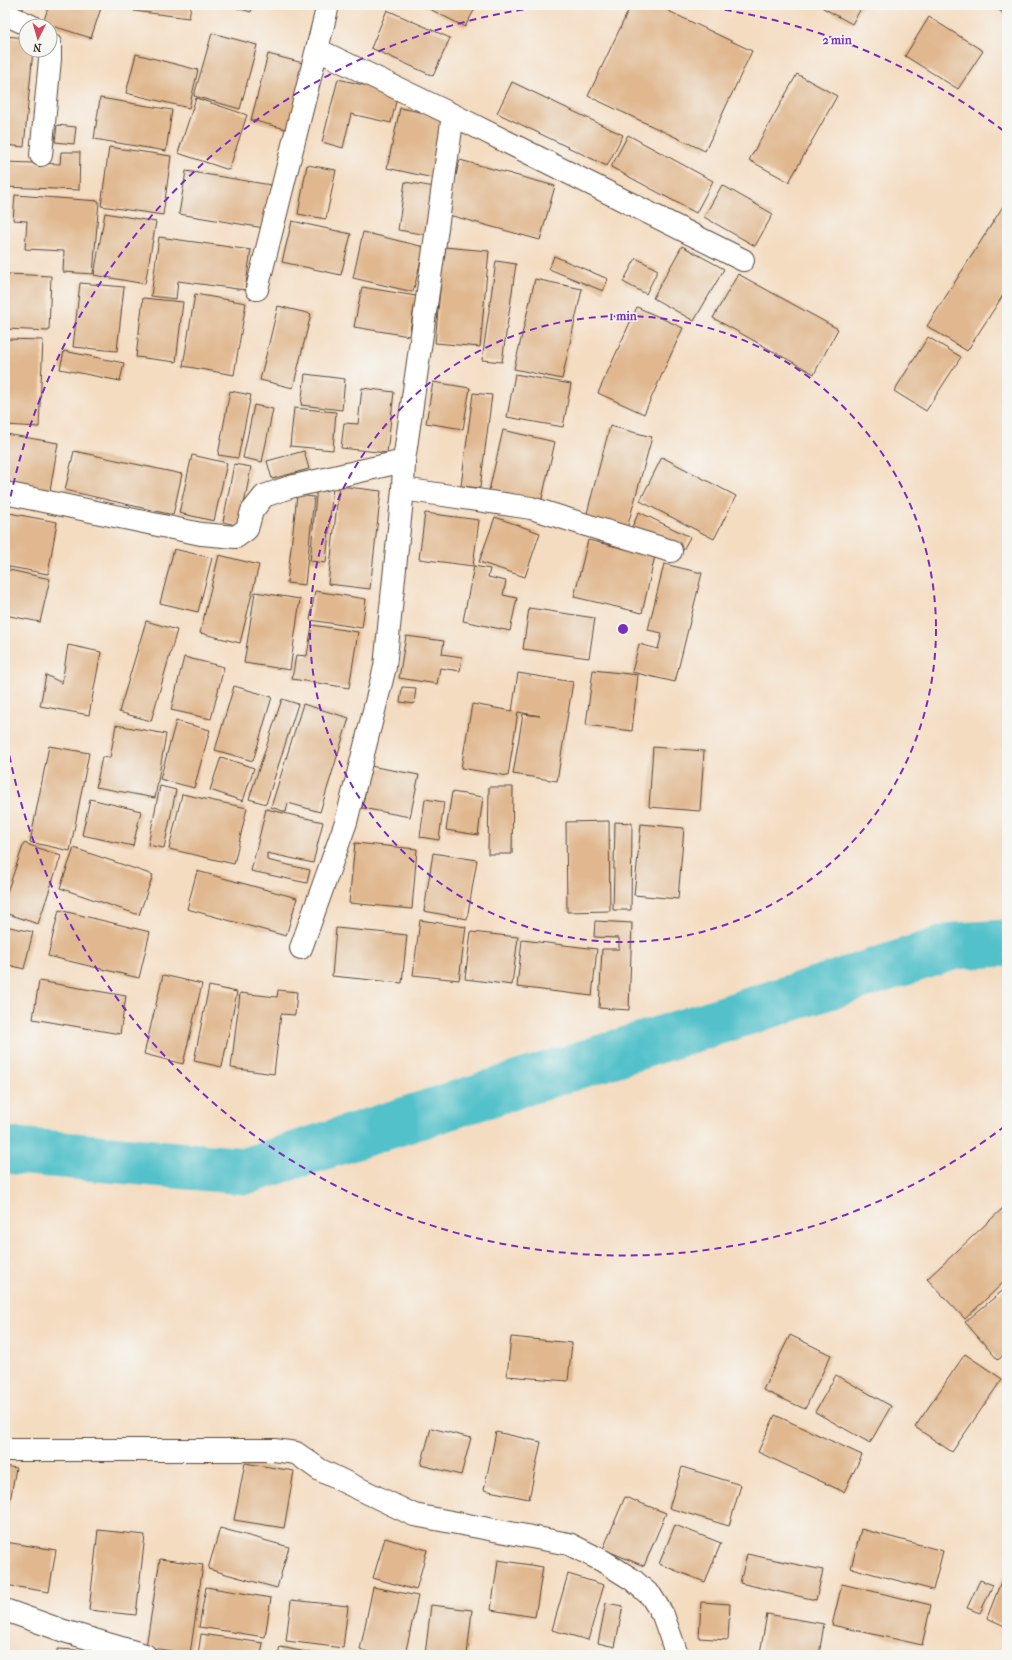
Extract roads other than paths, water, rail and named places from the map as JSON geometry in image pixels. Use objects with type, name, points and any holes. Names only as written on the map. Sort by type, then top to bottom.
[{"type":"street","points":[[257,289],[318,50],[328,5]]},
{"type":"street","points":[[5,14],[18,20]]},
{"type":"street","points":[[318,50],[453,115],[743,260]]},
{"type":"street","points":[[41,155],[50,58]]},
{"type":"street","points":[[301,948],[346,822],[385,667],[403,489],[404,461],[453,115]]},
{"type":"street","points":[[5,493],[201,534],[236,537],[248,529],[252,511],[264,496],[290,487],[404,461]]},
{"type":"street","points":[[403,489],[531,508],[671,551]]},
{"type":"street","points":[[5,1450],[274,1450],[296,1453],[320,1470],[414,1515],[568,1544],[603,1561],[633,1580],[651,1596],[663,1615],[677,1655]]},
{"type":"street","points":[[5,1610],[64,1631],[146,1655]]},
{"type":"waterway","points":[[5,1150],[245,1171],[955,946],[1007,943]]}]
